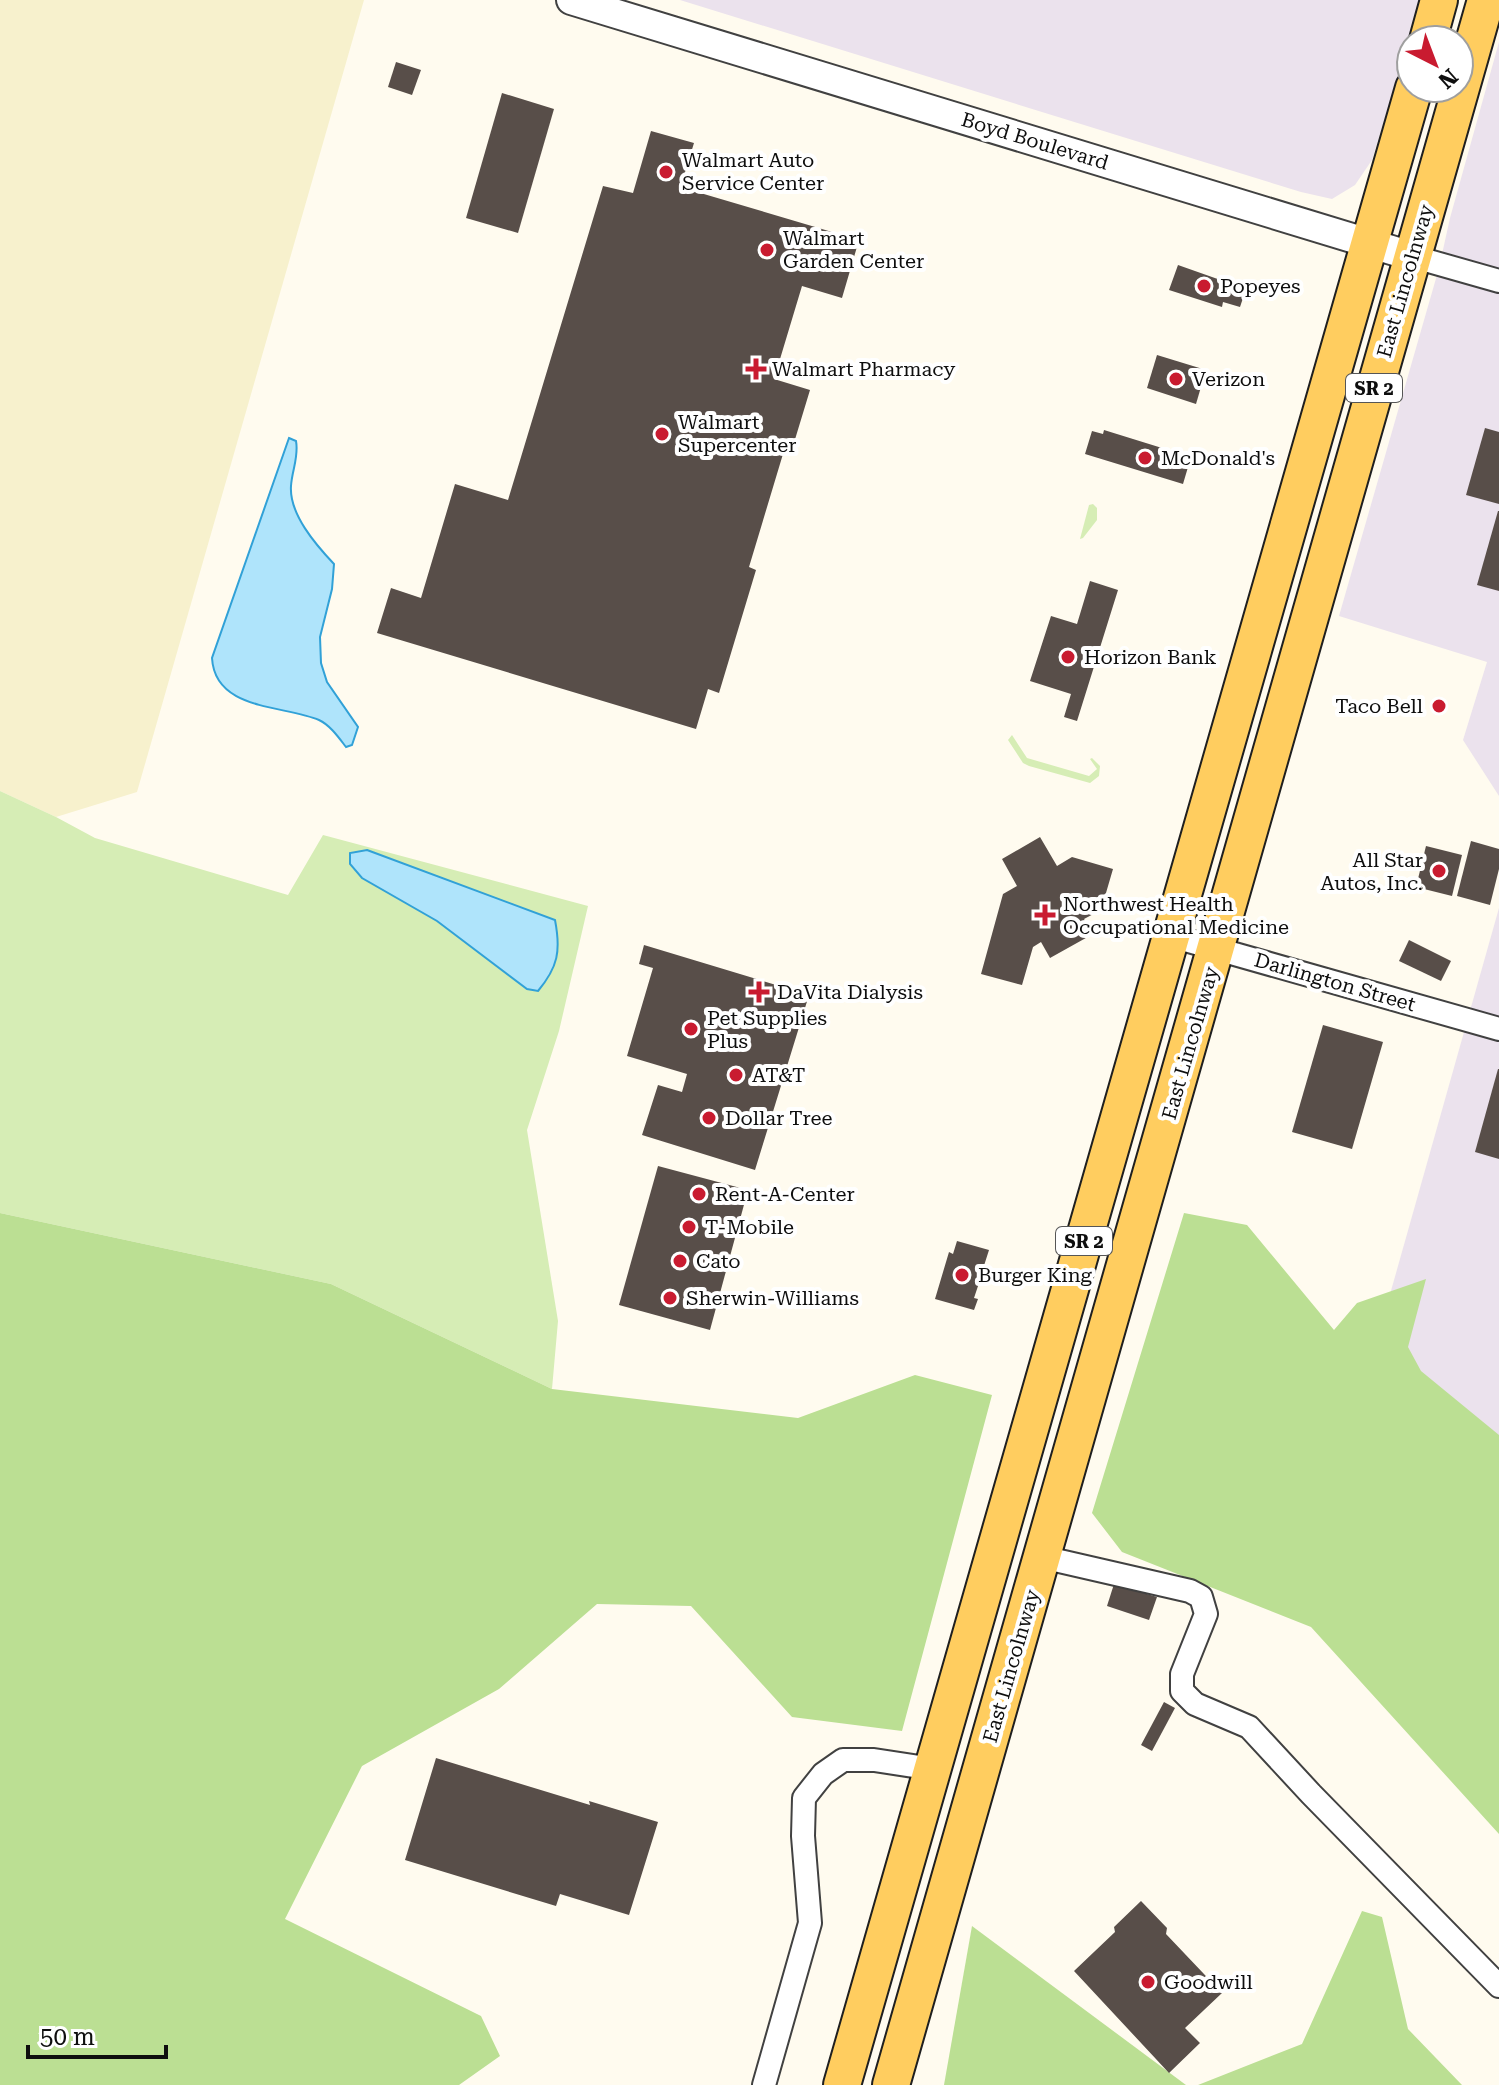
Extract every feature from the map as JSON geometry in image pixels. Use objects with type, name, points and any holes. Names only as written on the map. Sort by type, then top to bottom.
[{"type":"main road","points":[[1432,24],[1439,0]]},
{"type":"main road","name":"East Lincolnway","points":[[891,2085],[1486,0]]},
{"type":"main road","name":"SR 2","points":[[842,2085],[1409,104]]},
{"type":"main road","points":[[1243,683],[1288,695]]},
{"type":"main road","points":[[933,1769],[978,1779]]},
{"type":"street","name":"Boyd Boulevard","points":[[571,0],[1499,281]]},
{"type":"street","name":"Darlington Street","points":[[1171,936],[1499,1029]]},
{"type":"street","points":[[1042,1557],[1190,1591],[1201,1597],[1206,1614],[1182,1674],[1182,1691],[1195,1704],[1249,1727],[1499,1986]]},
{"type":"street","points":[[764,2085],[810,1923],[803,1836],[804,1798],[823,1774],[843,1760],[874,1760],[933,1769]]},
{"type":"shaded area","points":[[0,0],[364,0],[137,792],[56,817],[0,791]]},
{"type":"shaded area","points":[[680,0],[1421,0],[1414,24],[1395,24],[1395,85],[1372,160],[1355,185],[1332,199]]},
{"type":"shaded area","points":[[1499,42],[1499,796],[1463,740],[1487,662],[1339,616],[1439,268]]},
{"type":"shaded area","points":[[1499,908],[1499,1462],[1374,1351]]},
{"type":"green space","points":[[1089,505],[1097,508],[1097,520],[1080,539]]},
{"type":"green space","points":[[1012,735],[1027,758],[1089,776],[1097,769],[1092,758],[1100,766],[1099,776],[1090,783],[1029,766],[1023,763],[1008,740]]},
{"type":"green space","points":[[0,791],[95,838],[288,895],[323,835],[588,906],[559,1031],[527,1130],[558,1321],[552,1389],[331,1284],[0,1213]],"holes":[[[367,850],[555,920],[558,949],[554,966],[538,991],[527,989],[437,921],[362,878],[350,853]]]},
{"type":"green space","points":[[0,1213],[331,1284],[552,1389],[798,1418],[915,1375],[992,1395],[902,1731],[792,1717],[691,1606],[597,1604],[499,1689],[362,1766],[285,1919],[481,2016],[500,2056],[459,2085],[0,2085]]},
{"type":"green space","points":[[1184,1213],[1247,1225],[1334,1330],[1357,1303],[1426,1279],[1408,1347],[1421,1371],[1499,1435],[1499,1834],[1311,1627],[1122,1552],[1092,1513]]},
{"type":"green space","points":[[1362,1911],[1382,1917],[1408,2029],[1462,2085],[1198,2085],[1302,2044]]},
{"type":"green space","points":[[972,1926],[1186,2085],[944,2085]]},
{"type":"water","points":[[289,438],[296,441],[297,447],[291,486],[294,507],[312,538],[334,564],[332,589],[320,637],[321,663],[327,682],[358,727],[352,745],[346,747],[331,728],[319,720],[238,697],[225,688],[216,675],[212,658]]},
{"type":"water","points":[[367,850],[555,920],[558,941],[556,958],[538,991],[527,989],[437,921],[362,878],[350,864],[350,853]]},
{"type":"building","points":[[396,62],[421,70],[412,95],[388,87]]},
{"type":"building","points":[[502,93],[554,109],[518,233],[466,218]]},
{"type":"building","name":"Walmart Supercenter","points":[[651,131],[694,143],[682,182],[698,187],[697,192],[859,240],[842,298],[802,286],[774,379],[810,390],[793,446],[786,444],[749,567],[756,570],[719,693],[708,689],[696,729],[377,633],[391,588],[421,598],[455,484],[508,500],[603,186],[633,193]]},
{"type":"building","name":"Popeyes","points":[[1178,265],[1246,289],[1240,307],[1223,302],[1222,307],[1169,290]]},
{"type":"building","name":"Verizon","points":[[1157,355],[1206,370],[1196,404],[1147,388]]},
{"type":"building","points":[[1485,428],[1499,432],[1499,504],[1466,495]]},
{"type":"building","name":"McDonald's","points":[[1104,430],[1191,457],[1183,484],[1085,454],[1092,431],[1103,434]]},
{"type":"building","points":[[1499,511],[1499,591],[1477,585]]},
{"type":"building","name":"Horizon Bank","points":[[1090,581],[1118,590],[1077,721],[1064,717],[1071,694],[1030,681],[1051,616],[1077,624]]},
{"type":"building","name":"Northwest Health Occupational Medicine","points":[[1040,837],[1057,866],[1072,857],[1113,869],[1101,910],[1084,919],[1093,934],[1050,958],[1041,942],[1033,947],[1022,985],[981,974],[1003,894],[1017,886],[1002,859]]},
{"type":"building","points":[[1471,841],[1499,849],[1499,869],[1490,905],[1457,896]]},
{"type":"building","name":"All Star Autos, Inc.","points":[[1426,846],[1462,855],[1452,896],[1416,887]]},
{"type":"building","points":[[1409,940],[1451,961],[1441,981],[1399,961]]},
{"type":"building","points":[[644,945],[809,995],[755,1170],[642,1135],[658,1085],[682,1092],[687,1074],[627,1056],[653,968],[639,964]]},
{"type":"building","points":[[1323,1025],[1383,1042],[1352,1149],[1292,1132]]},
{"type":"building","points":[[1499,1069],[1499,1159],[1475,1152]]},
{"type":"building","points":[[658,1166],[748,1190],[710,1330],[619,1305]]},
{"type":"building","name":"Burger King","points":[[957,1241],[989,1250],[981,1275],[984,1276],[982,1284],[979,1283],[974,1298],[978,1299],[974,1310],[935,1299],[949,1252],[953,1254]]},
{"type":"building","points":[[1114,1584],[1157,1597],[1149,1620],[1107,1606]]},
{"type":"building","points":[[1164,1702],[1175,1708],[1152,1751],[1141,1745]]},
{"type":"building","points":[[436,1758],[590,1805],[589,1801],[658,1822],[629,1915],[560,1894],[556,1906],[405,1860]]},
{"type":"building","name":"Goodwill","points":[[1141,1901],[1167,1928],[1166,1934],[1222,1993],[1185,2028],[1200,2043],[1169,2073],[1074,1971],[1115,1932],[1114,1927]]},
{"type":"place","name":"Walmart Auto Service Center","points":[[666,172]]},
{"type":"place","name":"Walmart Garden Center","points":[[767,250]]},
{"type":"place","name":"Popeyes","points":[[1204,286]]},
{"type":"place","name":"Walmart Pharmacy","points":[[756,369]]},
{"type":"place","name":"Verizon","points":[[1176,379]]},
{"type":"place","name":"Walmart Supercenter","points":[[662,434]]},
{"type":"place","name":"McDonald's","points":[[1145,458]]},
{"type":"place","name":"Horizon Bank","points":[[1068,657]]},
{"type":"place","name":"Taco Bell","points":[[1439,706]]},
{"type":"place","name":"All Star Autos, Inc.","points":[[1439,871]]},
{"type":"place","name":"Northwest Health Occupational Medicine","points":[[1045,915]]},
{"type":"place","name":"DaVita Dialysis","points":[[759,992]]},
{"type":"place","name":"Pet Supplies Plus","points":[[691,1029]]},
{"type":"place","name":"AT&T","points":[[736,1075]]},
{"type":"place","name":"Dollar Tree","points":[[709,1118]]},
{"type":"place","name":"Rent-A-Center","points":[[699,1194]]},
{"type":"place","name":"T-Mobile","points":[[689,1227]]},
{"type":"place","name":"Cato","points":[[680,1261]]},
{"type":"place","name":"Burger King","points":[[962,1275]]},
{"type":"place","name":"Sherwin-Williams","points":[[670,1298]]},
{"type":"place","name":"Goodwill","points":[[1148,1982]]}]
